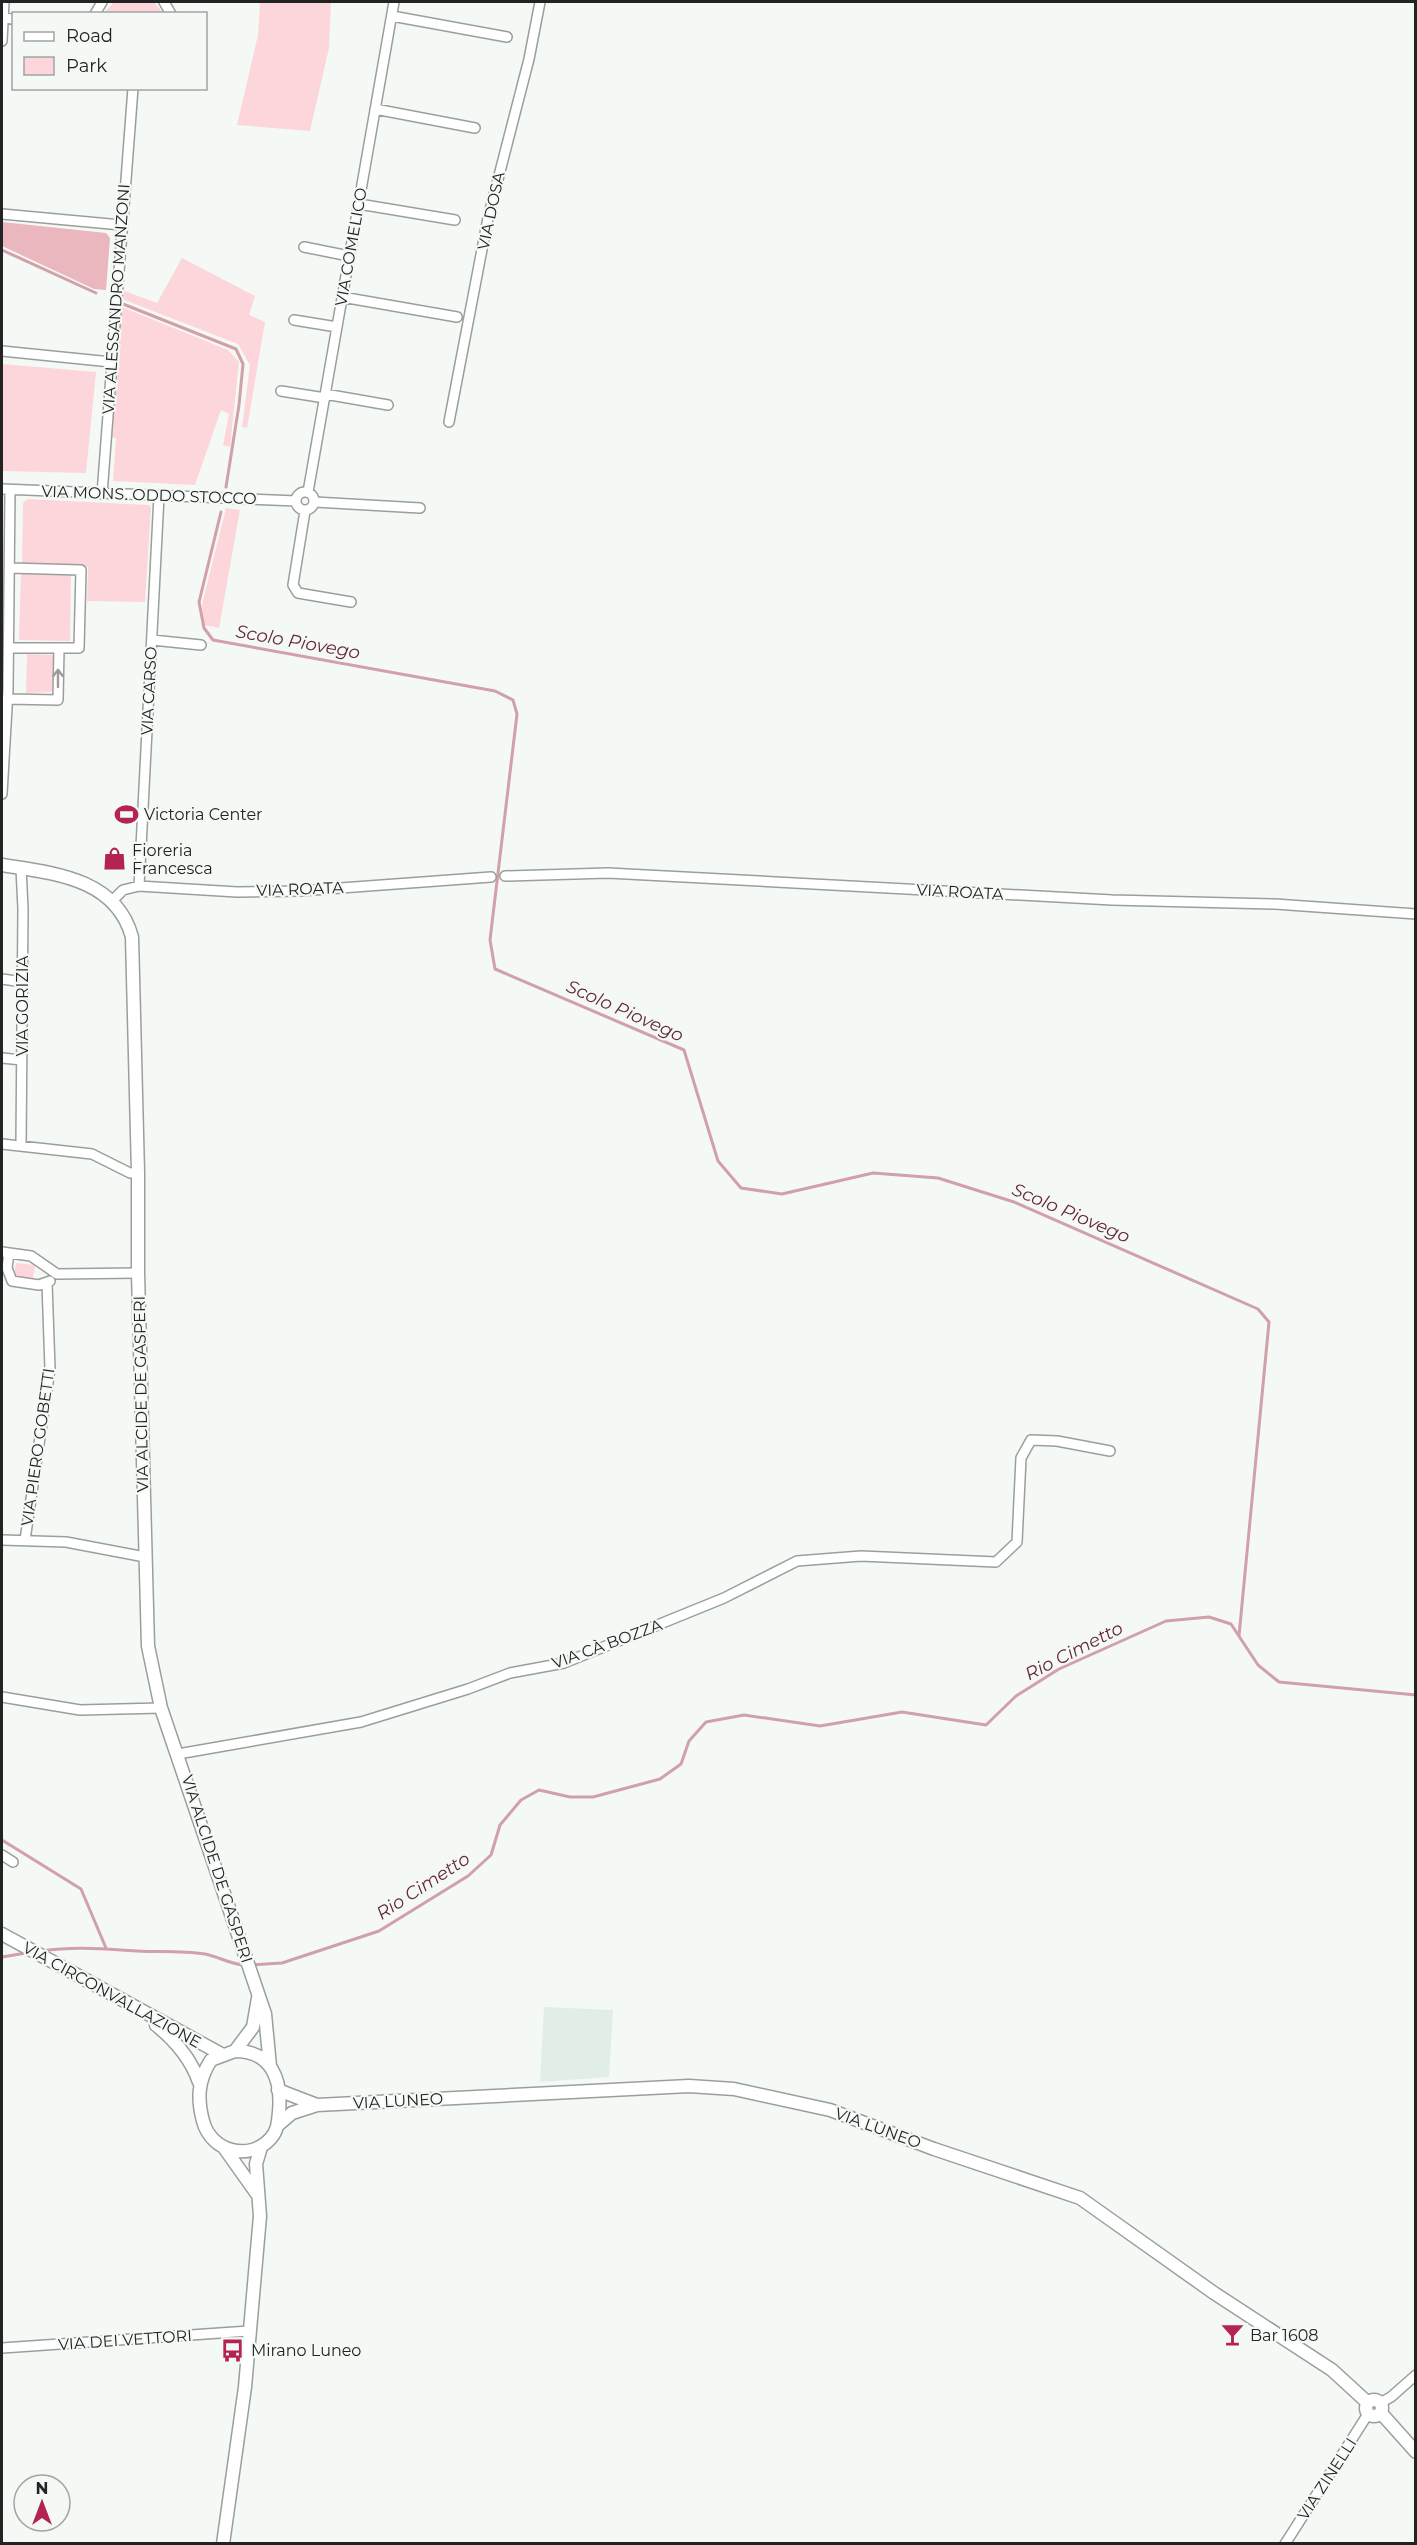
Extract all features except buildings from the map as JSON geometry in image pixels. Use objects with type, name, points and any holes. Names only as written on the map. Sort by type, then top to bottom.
[{"type":"street","points":[[2,41],[4,2]]},
{"type":"street","name":"VIA COMELICO","points":[[308,492],[394,2]]},
{"type":"street","name":"VIA DOSA","points":[[449,422],[488,219],[529,59],[540,2]]},
{"type":"street","points":[[392,16],[507,36]]},
{"type":"street","name":"VIA ALESSANDRO MANZONI","points":[[102,494],[131,90]]},
{"type":"street","points":[[375,109],[475,128]]},
{"type":"street","points":[[359,204],[455,220]]},
{"type":"street","points":[[2,214],[121,225]]},
{"type":"street","points":[[304,248],[350,256]]},
{"type":"street","points":[[342,297],[457,317]]},
{"type":"street","points":[[294,320],[337,327]]},
{"type":"street","points":[[2,351],[111,362]]},
{"type":"street","points":[[281,391],[388,405]]},
{"type":"street","points":[[2,794],[9,648],[10,568],[6,489]]},
{"type":"street","name":"VIA MONS. ODDO STOCCO","points":[[6,489],[296,501]]},
{"type":"street","points":[[308,492],[313,496],[315,502],[313,507],[305,511],[297,506],[296,501],[300,493],[308,492]]},
{"type":"street","name":"VIA CARSO","points":[[139,886],[159,496]]},
{"type":"street","points":[[315,502],[420,508]]},
{"type":"street","points":[[305,511],[294,587],[298,593],[351,602]]},
{"type":"street","points":[[9,648],[79,648],[81,570],[10,568]]},
{"type":"street","points":[[152,640],[201,645]]},
{"type":"street","points":[[8,699],[58,700],[59,648]]},
{"type":"street","name":"VIA ALCIDE DE GASPERI","points":[[2,865],[85,884],[113,900],[129,925],[134,953],[138,1273],[148,1646],[161,1708],[266,2014],[270,2066]]},
{"type":"street","name":"VIA GORIZIA","points":[[21,868],[23,981],[21,1145]]},
{"type":"street","name":"VIA ROATA","points":[[505,876],[552,873],[619,874],[1112,900],[1275,904],[1416,914]]},
{"type":"street","name":"VIA ROATA","points":[[139,886],[237,892],[290,891],[491,877]]},
{"type":"street","points":[[113,900],[123,890],[139,886]]},
{"type":"street","points":[[2,979],[23,981]]},
{"type":"street","points":[[2,1058],[22,1059]]},
{"type":"street","points":[[2,1144],[92,1154],[130,1173],[138,1173]]},
{"type":"street","points":[[57,1274],[47,1283],[32,1285],[12,1281],[7,1268],[5,1252],[31,1256],[57,1274],[138,1273]]},
{"type":"street","name":"VIA PIERO GOBETTI","points":[[25,1540],[50,1369],[47,1283]]},
{"type":"street","name":"VIA CÀ BOZZA","points":[[178,1754],[361,1722],[468,1689],[510,1673],[564,1663],[724,1598],[797,1561],[861,1556],[996,1562],[1017,1542],[1021,1458],[1031,1440],[1057,1441],[1110,1451]]},
{"type":"street","points":[[2,1540],[66,1542],[145,1557]]},
{"type":"street","points":[[2,1697],[80,1710],[161,1708]]},
{"type":"street","points":[[2,1855],[13,1862]]},
{"type":"street","name":"VIA CIRCONVALLAZIONE","points":[[2,1935],[134,2008],[229,2053]]},
{"type":"street","points":[[229,2053],[253,2027],[258,1994]]},
{"type":"street","points":[[134,2008],[175,2042],[194,2068],[199,2082],[202,2119],[206,2131],[212,2141],[225,2149],[257,2195]]},
{"type":"street","points":[[199,2082],[211,2060],[229,2053],[256,2055],[274,2070],[278,2090],[278,2125]]},
{"type":"street","name":"VIA LUNEO","points":[[317,2105],[689,2086],[734,2089],[830,2110],[934,2149],[1080,2199],[1214,2293],[1332,2370],[1374,2408],[1416,2452]]},
{"type":"street","points":[[278,2090],[317,2105]]},
{"type":"street","points":[[225,2149],[244,2151],[261,2147],[272,2137],[278,2125],[292,2113],[317,2105]]},
{"type":"street","points":[[223,2544],[245,2387],[260,2216],[255,2172],[261,2147]]},
{"type":"street","name":"VIA DEI VETTORI","points":[[2,2348],[249,2331]]},
{"type":"street","points":[[1374,2408],[1391,2397],[1416,2375]]},
{"type":"street","name":"VIA ZINELLI","points":[[1286,2544],[1374,2408]]},
{"type":"shaded area","points":[[2,222],[106,233],[110,238],[106,290],[94,289],[2,246]]},
{"type":"shaded area","points":[[544,2007],[613,2010],[609,2077],[540,2082]]},
{"type":"green space","points":[[114,2],[154,2],[162,12],[105,12]]},
{"type":"green space","points":[[260,2],[331,2],[329,48],[310,131],[237,125],[258,35]]},
{"type":"green space","points":[[182,258],[255,296],[249,315],[265,322],[247,428],[242,427],[250,365],[238,344],[122,299],[122,290],[157,303]]},
{"type":"green space","points":[[122,307],[228,350],[239,362],[230,447],[223,445],[229,414],[221,410],[195,485],[113,481],[116,438],[111,437]]},
{"type":"green space","points":[[2,364],[96,372],[86,473],[2,471]]},
{"type":"green space","points":[[27,499],[149,505],[151,508],[145,602],[87,601],[88,567],[22,566],[23,503]]},
{"type":"green space","points":[[226,508],[240,510],[219,628],[204,625],[202,605]]},
{"type":"green space","points":[[21,573],[71,574],[70,641],[19,640]]},
{"type":"green space","points":[[27,654],[54,655],[54,687],[51,692],[26,693]]},
{"type":"green space","points":[[16,1263],[35,1265],[33,1279],[14,1276]]},
{"type":"waterway","name":"Scolo Piovego","points":[[2,250],[96,293]]},
{"type":"waterway","name":"Scolo Piovego","points":[[123,304],[236,349],[243,364],[226,487]]},
{"type":"waterway","name":"Scolo Piovego","points":[[221,512],[199,602],[204,628],[213,640],[495,691],[513,700],[517,714],[490,940],[495,969],[684,1050],[718,1161],[741,1188],[782,1194],[873,1173],[938,1178],[1014,1202],[1258,1309],[1269,1322],[1239,1636]]},
{"type":"waterway","name":"Rio Cimetto","points":[[252,1965],[282,1963],[379,1931],[468,1876],[491,1855],[500,1825],[521,1800],[539,1790],[570,1797],[593,1797],[660,1779],[681,1764],[689,1741],[706,1722],[744,1715],[820,1726],[902,1712],[986,1725],[1016,1696],[1059,1669],[1166,1621],[1209,1617],[1231,1624],[1258,1665],[1279,1682],[1416,1695]]},
{"type":"waterway","points":[[2,1840],[81,1889],[106,1948]]},
{"type":"waterway","name":"Rio Cimetto","points":[[42,1951],[82,1948],[194,1953],[246,1965]]},
{"type":"waterway","name":"Rio Cimetto","points":[[2,1957],[26,1953]]},
{"type":"place","name":"Victoria Center","points":[[126,814]]},
{"type":"place","name":"Fioreria Francesca","points":[[114,859]]},
{"type":"place","name":"Bar 1608","points":[[1232,2335]]},
{"type":"place","name":"Mirano Luneo","points":[[233,2350]]}]
